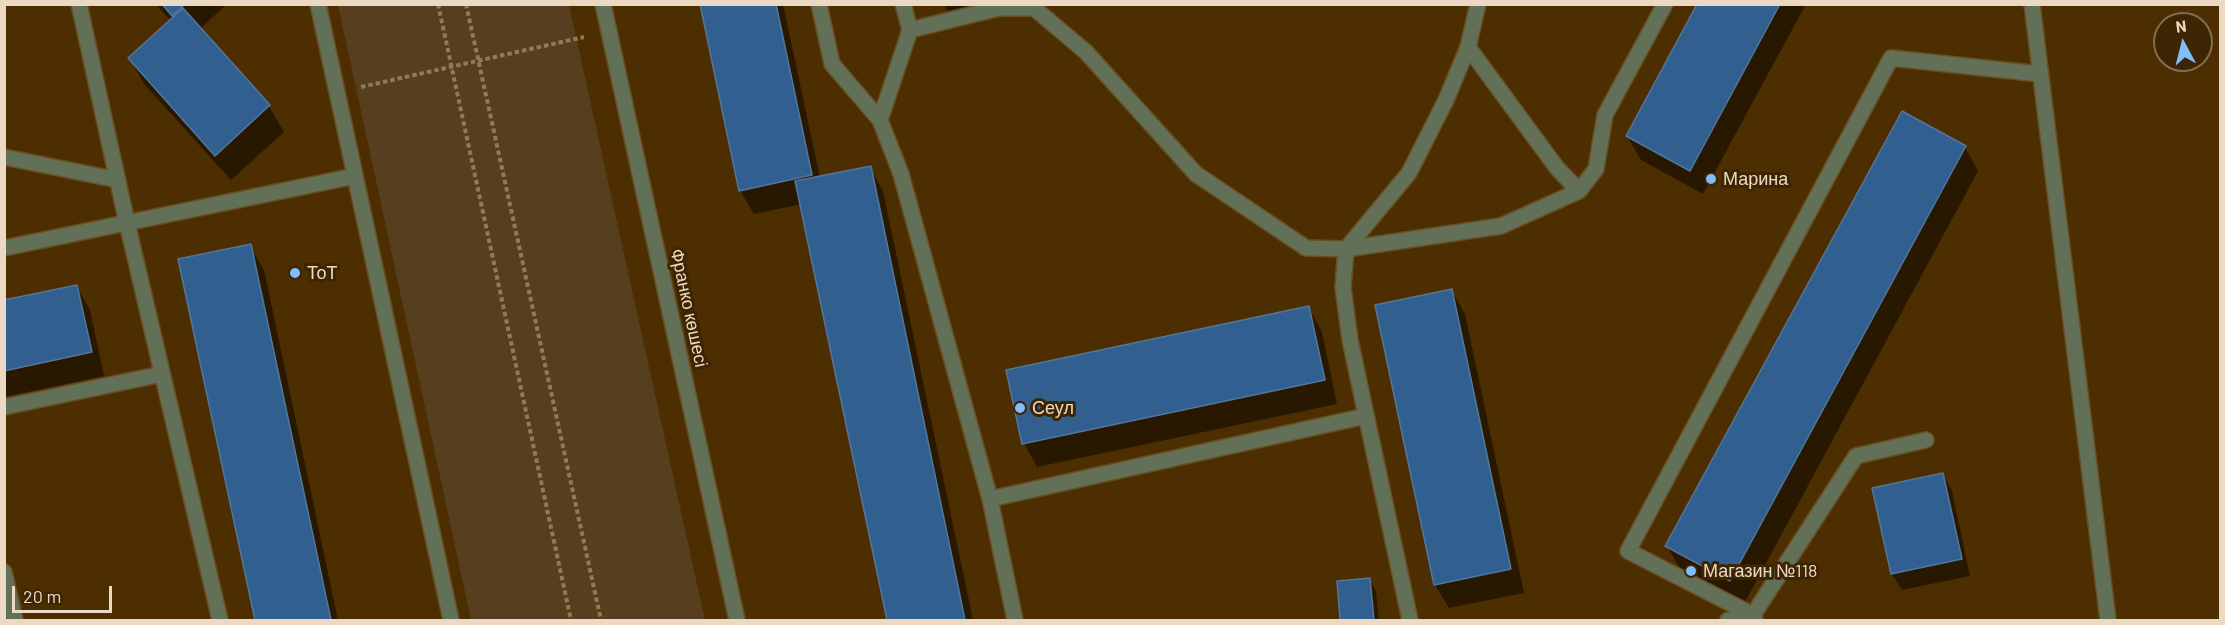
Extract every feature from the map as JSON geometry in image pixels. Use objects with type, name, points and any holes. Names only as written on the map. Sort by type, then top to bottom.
[{"type":"street","points":[[79,4],[127,223],[220,621]]},
{"type":"street","points":[[318,4],[451,621]]},
{"type":"street","name":"Франко көшесі","points":[[603,4],[736,621]]},
{"type":"street","points":[[819,4],[832,64],[880,120],[901,174],[990,499],[1015,621]]},
{"type":"street","points":[[880,120],[910,30],[903,4]]},
{"type":"street","points":[[1410,621],[1350,340],[1343,287],[1346,249],[1409,173],[1446,100],[1468,47],[1478,4]]},
{"type":"street","points":[[910,30],[999,8],[1034,8],[1086,52],[1196,174],[1306,248],[1346,249],[1501,226],[1579,190],[1596,169],[1605,115],[1665,4]]},
{"type":"street","points":[[2032,4],[2108,621]]},
{"type":"street","points":[[1468,47],[1557,168],[1579,190]]},
{"type":"street","points":[[1754,618],[1628,551],[1891,58],[2040,74]]},
{"type":"street","points":[[4,157],[118,180]]},
{"type":"street","points":[[4,248],[355,176]]},
{"type":"street","points":[[4,407],[162,374]]},
{"type":"street","points":[[990,499],[1366,416]]},
{"type":"street","points":[[1754,618],[1856,456],[1926,440]]},
{"type":"street","points":[[4,572],[15,621]]},
{"type":"street","points":[[1728,621],[1754,618]]},
{"type":"path","points":[[438,4],[571,621]]},
{"type":"path","points":[[466,4],[601,621]]},
{"type":"path","points":[[337,93],[609,31]]},
{"type":"shaded area","points":[[338,5],[569,5],[705,620],[471,620]]},
{"type":"building","points":[[162,4],[185,4],[172,16]]},
{"type":"building","points":[[700,4],[776,4],[812,175],[739,191]]},
{"type":"building","points":[[1697,4],[1780,4],[1690,171],[1626,136]]},
{"type":"building","points":[[183,8],[270,105],[215,156],[128,58]]},
{"type":"building","points":[[1902,111],[1966,146],[1730,581],[1665,546]]},
{"type":"building","points":[[871,166],[965,620],[887,620],[795,181]]},
{"type":"building","points":[[251,244],[331,620],[255,620],[178,259]]},
{"type":"building","points":[[77,285],[92,352],[4,371],[4,300]]},
{"type":"building","points":[[1452,289],[1511,569],[1434,585],[1375,305]]},
{"type":"building","points":[[1309,306],[1325,380],[1022,444],[1006,370]]},
{"type":"building","points":[[1943,473],[1962,559],[1891,574],[1872,488]]},
{"type":"building","points":[[1370,578],[1374,620],[1340,620],[1337,581]]},
{"type":"place","name":"Марина","points":[[1711,179]]},
{"type":"place","name":"ТоТ","points":[[295,273]]},
{"type":"place","name":"Сеул","points":[[1020,408]]},
{"type":"place","name":"Магазин №118","points":[[1691,571]]}]
